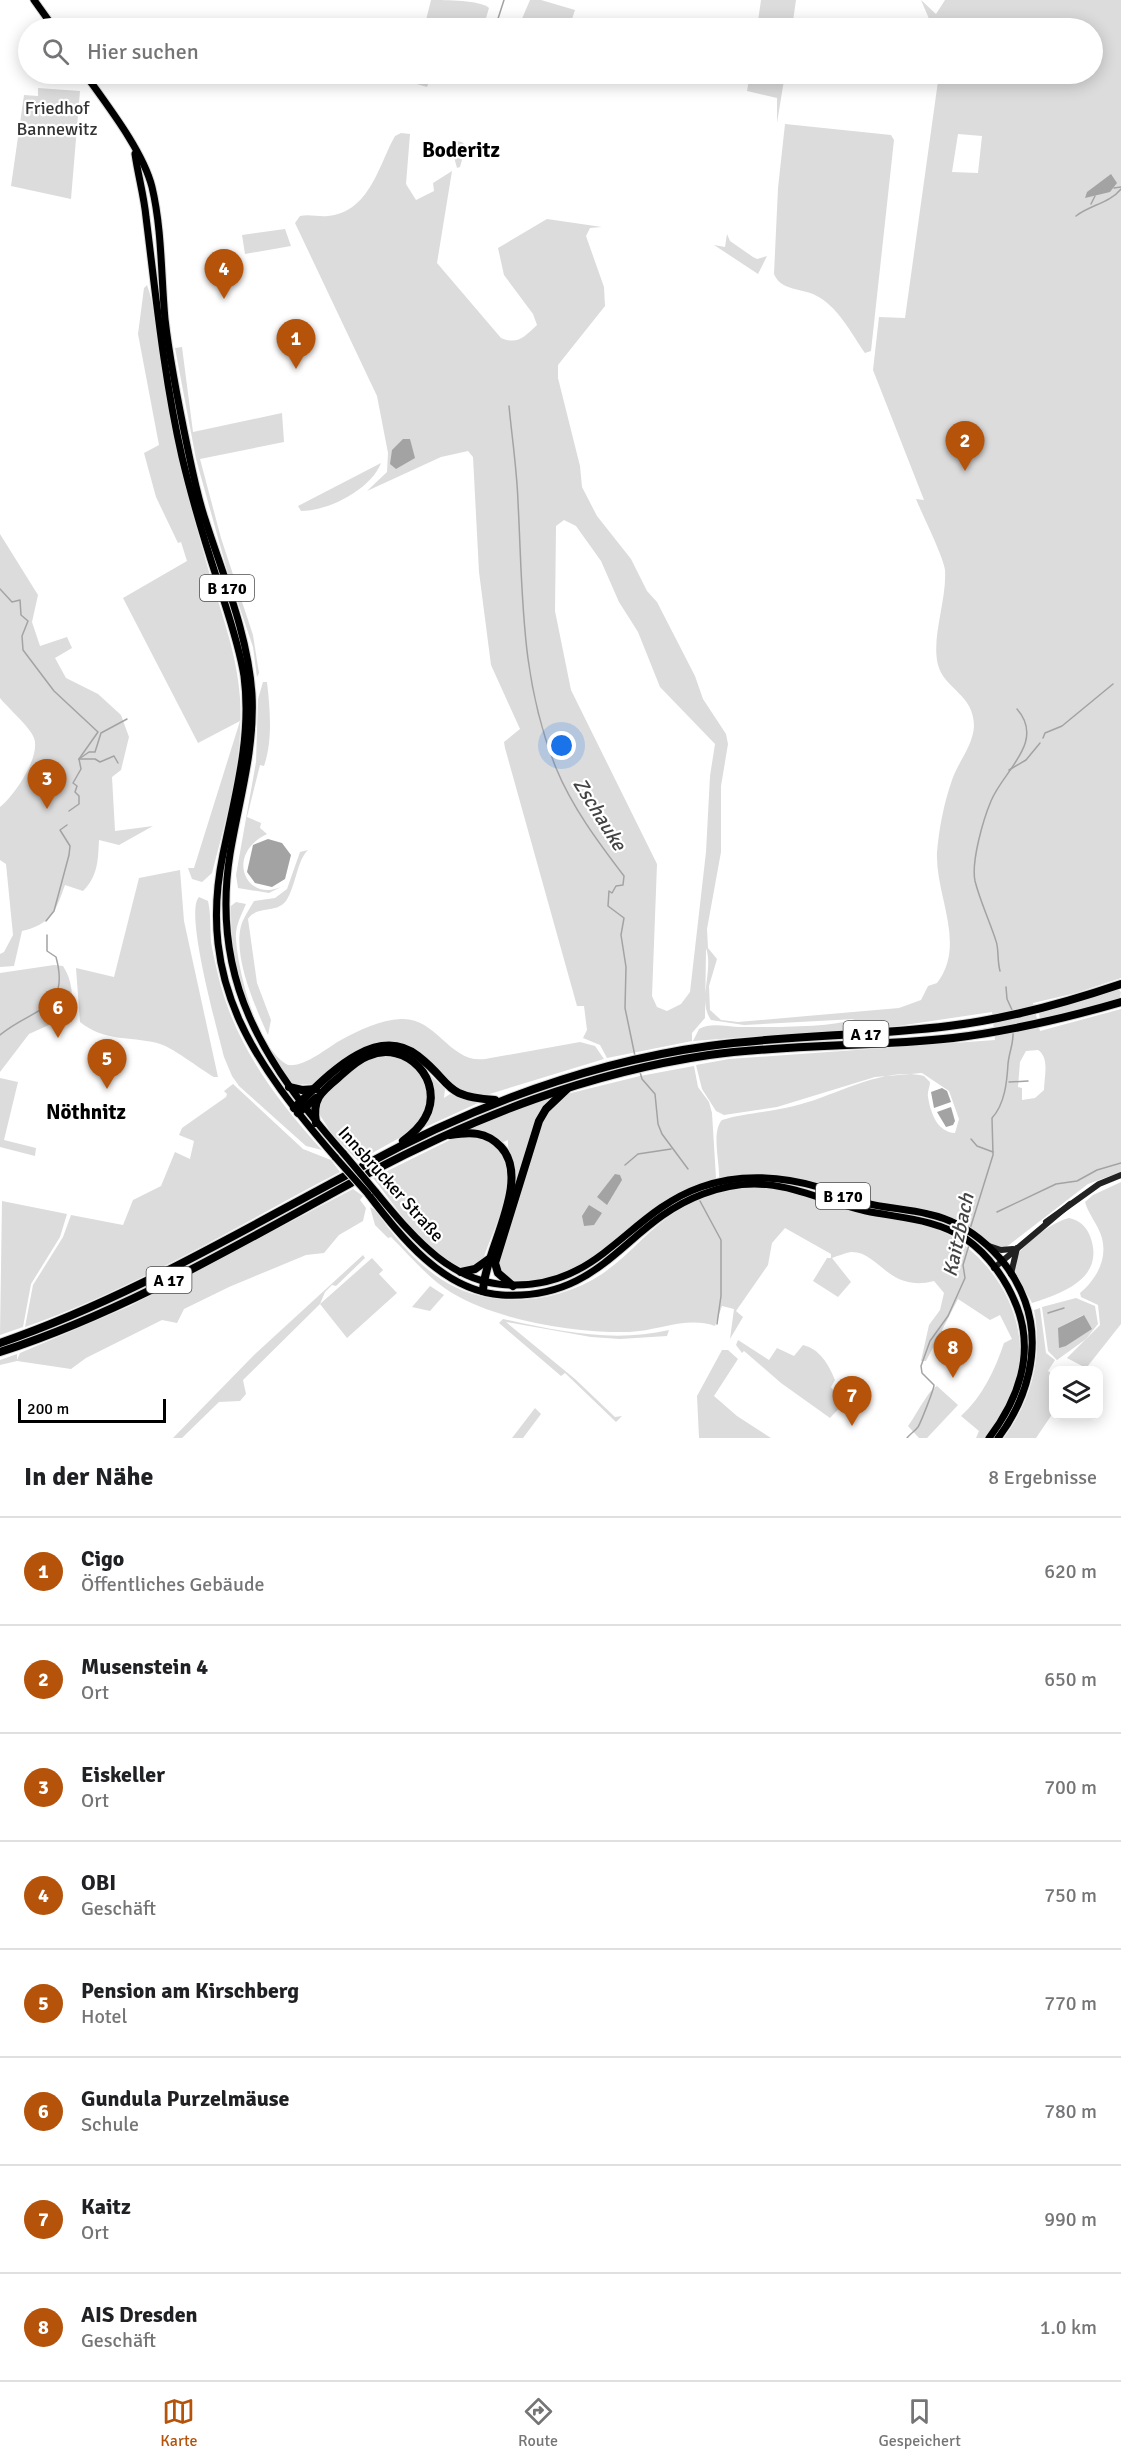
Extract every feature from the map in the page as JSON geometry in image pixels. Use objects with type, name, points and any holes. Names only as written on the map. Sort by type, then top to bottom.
[{"type":"highway","name":"A 17","points":[[582,1077],[573,1085],[508,1107],[366,1170],[388,1152],[498,1101],[582,1077],[634,1069],[711,1050],[990,1020],[1037,1009],[1121,984]]},
{"type":"highway","name":"A 17","points":[[711,1050],[952,1038],[1041,1023],[1121,1002]]},
{"type":"highway","points":[[299,1108],[362,1052],[385,1046],[398,1047],[418,1056],[451,1090],[460,1095],[498,1101]]},
{"type":"highway","points":[[316,1123],[314,1112],[316,1093],[368,1055],[389,1052],[411,1059],[426,1076],[430,1103],[425,1119],[416,1130],[388,1152]]},
{"type":"highway","points":[[513,1286],[498,1274],[492,1261],[539,1121],[555,1099],[573,1085]]},
{"type":"highway","points":[[292,1090],[316,1093]]},
{"type":"highway","points":[[441,1136],[480,1134],[495,1142],[508,1158],[512,1172],[512,1190],[485,1286]]},
{"type":"highway","name":"A 17","points":[[0,1343],[39,1329],[146,1282],[348,1179],[140,1295],[38,1339],[0,1352]]},
{"type":"highway","points":[[461,1272],[475,1269],[492,1261]]},
{"type":"main road","points":[[34,0],[47,18]]},
{"type":"main road","name":"B 170","points":[[91,84],[142,161],[152,187],[165,323],[189,454],[204,518],[240,629],[252,693],[250,755],[227,883],[227,919],[232,966],[252,1026],[292,1090]]},
{"type":"main road","name":"B 170","points":[[135,151],[147,219],[151,274],[169,393],[182,455],[244,675],[246,729],[217,892],[222,962],[233,1004],[249,1042],[267,1072],[340,1156]]},
{"type":"main road","name":"Innsbrucker Straße","points":[[292,1090],[299,1108],[316,1123],[416,1251],[446,1275],[485,1286],[513,1286],[552,1281],[575,1273],[658,1214],[730,1183],[756,1176],[790,1180],[863,1203],[930,1214],[957,1224],[984,1242],[1002,1261],[1025,1301],[1030,1317],[1033,1339],[1028,1381],[1015,1413],[998,1438]]},
{"type":"main road","points":[[994,1268],[1040,1229],[1053,1221],[1070,1204],[1099,1184],[1121,1175]]},
{"type":"main road","name":"Innsbrucker Straße","points":[[730,1183],[788,1186],[865,1210],[915,1219],[954,1232],[978,1249],[994,1268],[1016,1305],[1024,1337],[1021,1377],[1010,1407],[989,1438]]},
{"type":"main road","name":"Innsbrucker Straße","points":[[371,1193],[427,1248],[461,1272],[501,1295],[522,1294],[566,1286],[605,1265],[658,1214]]},
{"type":"main road","points":[[984,1242],[1001,1251],[1017,1248]]},
{"type":"main road","points":[[1011,1274],[1017,1248]]},
{"type":"green space","points":[[431,0],[478,3],[489,8],[486,18],[426,18]]},
{"type":"green space","points":[[530,0],[541,0],[575,10],[572,18],[522,18]]},
{"type":"green space","points":[[761,0],[796,0],[793,18],[758,18]]},
{"type":"green space","points":[[921,0],[936,14],[945,0],[1121,0],[1121,978],[1076,993],[1033,1003],[1040,1031],[1121,1009],[1121,1172],[1088,1184],[1005,1248],[987,1241],[959,1221],[936,1214],[886,1206],[776,1176],[740,1175],[719,1178],[716,1139],[722,1120],[809,1102],[858,1084],[889,1076],[875,1077],[777,1107],[724,1115],[716,1111],[702,1089],[696,1065],[729,1059],[995,1040],[992,1012],[898,1026],[693,1041],[699,1029],[709,1026],[799,1026],[831,1024],[855,1019],[744,1025],[711,1020],[705,1005],[705,1018],[692,1033],[692,1041],[607,1058],[600,1045],[583,1038],[587,1030],[584,1006],[577,1006],[505,748],[504,742],[520,729],[491,665],[479,572],[473,457],[468,451],[441,457],[367,491],[387,472],[388,453],[377,396],[295,223],[300,216],[328,216],[342,213],[354,206],[371,185],[395,136],[401,133],[410,134],[406,184],[416,200],[434,191],[433,183],[452,171],[437,263],[501,338],[512,341],[524,336],[537,325],[533,314],[504,275],[498,248],[547,219],[602,227],[590,228],[586,236],[604,287],[605,306],[558,365],[558,378],[580,466],[582,487],[597,516],[631,559],[647,591],[657,602],[695,676],[703,699],[726,734],[728,744],[721,786],[721,852],[707,929],[708,948],[717,959],[709,986],[710,1010],[721,1020],[738,1022],[899,1008],[921,1000],[928,986],[937,983],[946,968],[950,936],[940,886],[938,843],[949,789],[971,740],[974,726],[969,706],[947,681],[938,665],[936,643],[944,594],[944,564],[916,499],[924,500],[873,370],[879,317],[905,318],[938,84],[1103,84],[1103,18],[929,18]],"holes":[[[958,134],[982,136],[978,173],[952,172]],[[564,520],[576,526],[601,561],[619,602],[638,632],[660,687],[715,744],[710,776],[706,852],[690,992],[681,1004],[667,1011],[657,1007],[652,996],[657,864],[571,690],[555,611],[556,526]],[[706,948],[708,966],[705,991]],[[1038,1050],[1042,1053],[1046,1068],[1044,1090],[1035,1098],[1022,1100],[1022,1088],[1018,1087],[1020,1062],[1026,1051]],[[922,1073],[949,1091],[959,1119],[955,1133],[940,1126],[929,1104],[930,1082],[924,1076],[909,1074]]]},
{"type":"green space","points":[[748,84],[783,84],[777,123],[777,98],[747,91]]},
{"type":"green space","name":"Friedhof Bannewitz","points":[[38,88],[80,91],[71,199],[11,186],[24,95],[38,96]]},
{"type":"green space","points":[[785,124],[891,135],[894,140],[871,351],[865,353],[831,306],[815,295],[786,286],[774,274],[778,188]]},
{"type":"green space","points":[[456,141],[466,146],[460,167],[457,168],[454,157]]},
{"type":"green space","points":[[285,229],[291,246],[245,254],[242,235]]},
{"type":"green space","points":[[727,234],[730,241],[753,257],[757,259],[767,256],[758,274],[714,245],[725,247]]},
{"type":"green space","points":[[147,285],[153,306],[164,384],[180,465],[232,648],[240,698],[241,720],[233,786],[212,873],[202,882],[192,879],[188,868],[194,868],[240,721],[198,743],[123,598],[187,561],[181,542],[178,543],[156,497],[144,453],[159,445],[138,334],[144,288]]},
{"type":"green space","points":[[182,347],[193,432],[282,413],[284,442],[200,459],[221,538],[253,635],[259,673],[257,677],[253,647],[227,570],[196,459],[175,348]]},
{"type":"green space","points":[[381,463],[376,473],[359,490],[348,497],[312,510],[301,511],[298,506]]},
{"type":"green space","points":[[0,534],[38,595],[32,622],[40,646],[67,637],[72,648],[55,658],[66,678],[98,694],[121,715],[129,737],[121,770],[112,777],[115,831],[153,826],[119,845],[99,840],[92,880],[83,891],[65,885],[51,916],[40,925],[22,931],[14,966],[0,967],[0,954],[4,952],[13,935],[6,864],[0,860],[0,807],[25,776],[34,755],[35,746],[29,729],[0,698]]},
{"type":"green space","points":[[263,682],[267,682],[269,703],[269,746],[264,766],[260,765],[247,817],[261,823],[260,828],[267,834],[254,843],[246,854],[243,865],[245,875],[251,884],[260,889],[272,890],[285,885],[269,893],[238,888],[236,875],[256,762],[258,699]]},
{"type":"green space","points":[[308,850],[301,860],[286,901],[277,907],[256,912],[248,919],[257,983],[271,1020],[268,1035],[243,967],[239,938],[241,926],[254,901],[275,898],[287,889],[300,852]]},
{"type":"green space","points":[[180,870],[184,921],[218,1077],[214,1077],[163,1045],[108,1036],[80,1022],[76,968],[114,977],[139,878]]},
{"type":"green space","points":[[199,897],[208,901],[214,957],[220,983],[237,1030],[248,1052],[275,1093],[322,1150],[306,1146],[239,1086],[232,1076],[224,1057],[209,999],[199,948],[196,907]]},
{"type":"green space","points":[[236,902],[246,904],[237,925],[236,939],[245,989],[251,1008],[267,1043],[288,1065],[309,1060],[341,1040],[370,1026],[401,1019],[414,1020],[424,1025],[462,1055],[473,1059],[485,1059],[580,1042],[595,1046],[604,1059],[483,1096],[460,1092],[402,1045],[314,1084],[293,1085],[263,1041],[241,986],[231,926],[231,906]]},
{"type":"green space","points":[[54,965],[63,966],[69,977],[73,1014],[29,1034],[0,1072],[0,973]]},
{"type":"green space","points":[[1118,989],[1121,992],[1120,999],[1040,1019],[1039,1013]]},
{"type":"green space","points":[[376,1051],[367,1054],[321,1093],[310,1098],[336,1074],[365,1054]]},
{"type":"green space","points":[[384,1054],[411,1062],[427,1085],[426,1111],[410,1132],[358,1161],[332,1134],[318,1112],[335,1083],[363,1063]]},
{"type":"green space","points":[[417,1062],[445,1089],[444,1098],[450,1094],[478,1103],[419,1130],[430,1113],[433,1092],[429,1077]]},
{"type":"green space","points":[[694,1066],[698,1087],[709,1102],[712,1113],[716,1178],[668,1198],[604,1252],[579,1266],[544,1279],[513,1281],[500,1270],[498,1260],[545,1115],[567,1094],[640,1076]]},
{"type":"green space","points":[[0,1078],[18,1082],[4,1140],[36,1148],[35,1156],[0,1147]]},
{"type":"green space","points":[[233,1084],[303,1149],[331,1160],[340,1172],[185,1256],[66,1312],[25,1327],[33,1285],[63,1237],[71,1215],[123,1225],[133,1200],[161,1186],[175,1152],[190,1159],[194,1141],[179,1135],[182,1128],[226,1097],[227,1094],[224,1091]]},
{"type":"green space","points":[[552,1097],[516,1185],[508,1140],[501,1143],[471,1128]]},
{"type":"green space","points":[[456,1137],[481,1137],[498,1148],[505,1161],[508,1176],[501,1210],[484,1257],[478,1265],[463,1268],[436,1252],[424,1241],[373,1178]]},
{"type":"green space","points":[[1121,1182],[1121,1324],[1088,1366],[1082,1366],[1067,1358],[1100,1325],[1098,1305],[1081,1297],[1080,1293],[1093,1280],[1103,1255],[1102,1237],[1085,1202],[1093,1195]]},
{"type":"green space","points":[[765,1187],[943,1232],[973,1252],[989,1269],[1012,1309],[1018,1331],[1020,1354],[1018,1377],[1010,1400],[985,1438],[976,1438],[979,1431],[961,1416],[969,1409],[987,1382],[1004,1343],[1012,1339],[1000,1315],[990,1320],[958,1299],[926,1361],[921,1361],[929,1325],[940,1310],[944,1293],[934,1281],[918,1283],[895,1277],[861,1253],[851,1252],[832,1258],[851,1282],[838,1297],[813,1281],[827,1258],[831,1258],[831,1254],[785,1228],[772,1243],[768,1265],[736,1311],[743,1317],[730,1339],[734,1309],[722,1306],[715,1326],[704,1323],[683,1323],[629,1332],[585,1330],[514,1318],[471,1303],[452,1293],[375,1225],[370,1207],[411,1255],[446,1282],[473,1294],[491,1298],[530,1299],[567,1291],[602,1274],[659,1224],[689,1204],[720,1193]]},
{"type":"green space","points":[[353,1189],[363,1196],[360,1200],[366,1208],[363,1221],[339,1235],[324,1253],[306,1255],[229,1287],[184,1309],[177,1323],[162,1320],[86,1358],[71,1369],[17,1361],[0,1365],[0,1360],[17,1354],[17,1360],[20,1353],[130,1306]]},
{"type":"green space","points":[[2,1201],[67,1214],[60,1237],[31,1284],[23,1327],[0,1335]]},
{"type":"green space","points":[[1069,1218],[1082,1224],[1088,1232],[1093,1251],[1092,1263],[1079,1282],[1032,1303],[1016,1275],[1014,1265],[1016,1258],[1027,1243],[1036,1236],[1054,1224]]},
{"type":"green space","points":[[363,1255],[365,1258],[336,1286],[332,1285],[325,1292],[320,1304],[243,1380],[246,1394],[240,1401],[219,1402],[182,1438],[173,1438],[254,1355]]},
{"type":"green space","points":[[372,1258],[383,1270],[379,1274],[397,1293],[347,1338],[320,1304]]},
{"type":"green space","points":[[430,1286],[444,1295],[430,1311],[412,1307]]},
{"type":"green space","points":[[1076,1298],[1095,1306],[1098,1324],[1086,1339],[1057,1360],[1048,1351],[1042,1307]],"holes":[[[1083,1315],[1091,1329],[1066,1346],[1058,1328]]]},
{"type":"green space","points":[[1040,1308],[1046,1353],[1055,1360],[1049,1366],[1048,1371],[1049,1419],[1036,1438],[1004,1438],[1022,1408],[1033,1377],[1037,1344],[1034,1310]]},
{"type":"green space","points":[[503,1319],[586,1334],[648,1334],[669,1330],[667,1336],[620,1339],[591,1337],[506,1322],[575,1379],[615,1417],[622,1416],[616,1422],[565,1373],[561,1376],[499,1323]]},
{"type":"green space","points":[[738,1340],[769,1360],[777,1348],[794,1356],[803,1345],[809,1347],[823,1358],[830,1369],[835,1380],[831,1387],[844,1403],[830,1418],[781,1383],[744,1351],[742,1353],[736,1345]]},
{"type":"green space","points":[[722,1350],[728,1350],[738,1359],[714,1396],[737,1416],[771,1438],[699,1438],[697,1396]]},
{"type":"green space","points":[[937,1386],[958,1405],[927,1438],[919,1438],[908,1426],[933,1388]]},
{"type":"green space","points":[[535,1408],[541,1414],[523,1438],[512,1438]]},
{"type":"shaded area","points":[[1111,174],[1117,183],[1110,192],[1085,198],[1087,192]]},
{"type":"shaded area","points":[[403,439],[410,439],[415,458],[396,469],[390,464],[392,450]]},
{"type":"shaded area","points":[[268,839],[282,843],[291,855],[285,879],[272,887],[255,883],[247,872],[253,845]]},
{"type":"shaded area","points":[[942,1088],[947,1091],[951,1102],[934,1108],[931,1092]]},
{"type":"shaded area","points":[[951,1107],[955,1121],[953,1125],[946,1127],[937,1112]]},
{"type":"shaded area","points":[[615,1174],[620,1175],[622,1180],[607,1205],[597,1197]]},
{"type":"shaded area","points":[[589,1205],[602,1213],[594,1225],[584,1226],[582,1216]]},
{"type":"shaded area","points":[[1084,1315],[1092,1329],[1059,1348],[1058,1328]]},
{"type":"waterway","points":[[498,18],[504,0]]},
{"type":"waterway","name":"Kaitzbach","points":[[1114,188],[1121,187]]},
{"type":"waterway","name":"Kaitzbach","points":[[1076,216],[1111,198],[1121,189]]},
{"type":"waterway","points":[[1091,204],[1095,196]]},
{"type":"waterway","name":"Zschauke","points":[[509,406],[516,466],[525,636],[529,669],[544,735],[562,782],[586,824],[624,876],[623,885],[616,886],[612,893],[609,891],[608,906],[624,918],[621,935],[626,967],[625,1008],[635,1056]]},
{"type":"waterway","points":[[0,589],[12,602],[20,600],[21,615],[28,621],[22,636],[23,650],[54,691],[98,732],[79,759]]},
{"type":"waterway","points":[[1043,738],[1045,733],[1062,726],[1113,684]]},
{"type":"waterway","name":"Kaitzbach","points":[[1000,971],[997,944],[974,873],[981,830],[991,801],[1025,745],[1027,733],[1025,721],[1017,709]]},
{"type":"waterway","points":[[79,759],[89,752],[95,752],[101,733],[127,719]]},
{"type":"waterway","points":[[1009,770],[1026,760],[1040,743]]},
{"type":"waterway","points":[[69,811],[79,804],[79,796],[75,792],[77,786],[73,783],[81,769],[79,759],[95,759],[100,762],[114,756],[118,763]]},
{"type":"waterway","points":[[46,921],[54,911],[69,855],[70,846],[60,830],[67,825]]},
{"type":"waterway","points":[[0,1035],[36,1013],[54,998],[59,975],[56,957],[47,951],[47,935]]},
{"type":"waterway","name":"Kaitzbach","points":[[1006,987],[1007,999],[1013,1012]]},
{"type":"waterway","name":"Kaitzbach","points":[[970,1229],[993,1155],[992,1118],[1005,1092],[1013,1031]]},
{"type":"waterway","name":"Zschauke","points":[[640,1072],[642,1079],[655,1094],[658,1124],[662,1134],[688,1169]]},
{"type":"waterway","points":[[1009,1082],[1028,1081]]},
{"type":"waterway","points":[[971,1139],[977,1146],[993,1152]]},
{"type":"waterway","points":[[625,1165],[638,1154],[671,1149]]},
{"type":"waterway","points":[[997,1212],[1056,1184],[1077,1181],[1097,1170],[1121,1163]]},
{"type":"waterway","name":"Zschauke","points":[[700,1201],[721,1240],[721,1296],[717,1324]]},
{"type":"waterway","name":"Kaitzbach","points":[[907,1438],[918,1427],[932,1393],[934,1385],[922,1373],[921,1366],[930,1341],[948,1316],[965,1278],[963,1265],[969,1245]]},
{"type":"waterway","points":[[1048,1313],[1064,1308]]},
{"type":"place","name":"OBI","points":[[224,299]]},
{"type":"place","name":"Cigo","points":[[296,369]]},
{"type":"place","name":"Musenstein 4","points":[[965,471]]},
{"type":"place","name":"Eiskeller","points":[[47,809]]},
{"type":"place","name":"Gundula Purzelmäuse","points":[[58,1038]]},
{"type":"place","name":"Pension am Kirschberg","points":[[107,1089]]},
{"type":"place","name":"AIS Dresden","points":[[953,1378]]},
{"type":"place","name":"Kaitz","points":[[852,1426]]},
{"type":"district","name":"Boderitz","points":[[461,150]]},
{"type":"district","name":"Nöthnitz","points":[[86,1112]]}]
